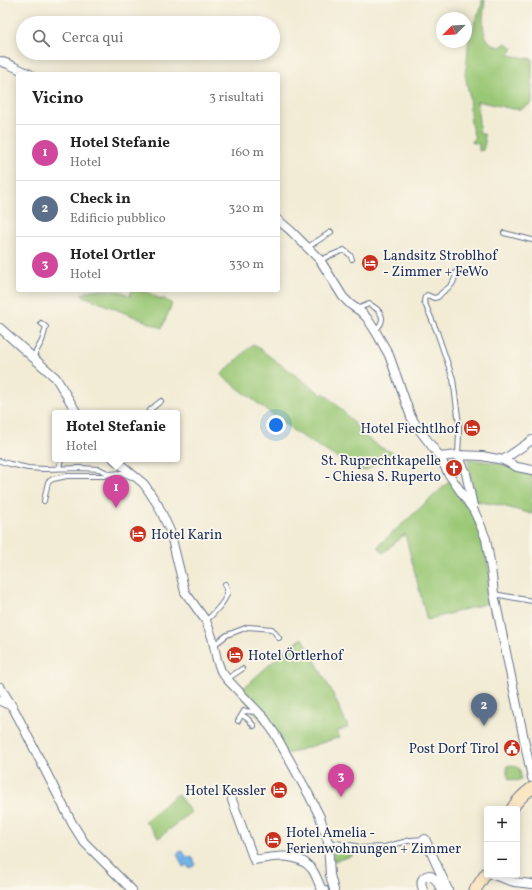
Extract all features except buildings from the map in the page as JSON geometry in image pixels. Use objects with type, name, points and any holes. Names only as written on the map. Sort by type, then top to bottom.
[{"type":"street","points":[[0,61],[26,72]]},
{"type":"street","points":[[280,222],[320,260],[343,297],[368,318],[389,355],[411,417],[440,457],[448,473],[474,511],[480,524],[486,539],[494,594],[532,778]]},
{"type":"street","points":[[0,328],[45,368],[59,383],[75,410]]},
{"type":"street","points":[[502,460],[532,440]]},
{"type":"street","points":[[440,457],[458,455],[482,456],[502,460],[517,467],[532,470]]},
{"type":"street","points":[[458,455],[466,473],[474,511]]},
{"type":"street","points":[[122,462],[144,484],[161,511],[170,531],[185,592],[206,622],[212,637],[221,671],[265,719],[276,734],[320,817],[328,842],[330,875],[334,890]]},
{"type":"street","points":[[0,686],[18,717],[72,823],[84,842],[132,890]]},
{"type":"street","points":[[0,701],[12,706]]},
{"type":"street","points":[[514,806],[521,796],[532,788]]},
{"type":"street","points":[[232,800],[254,860],[277,856],[287,856],[301,860],[311,868],[324,890]]},
{"type":"street","points":[[425,839],[448,890]]},
{"type":"street","points":[[423,890],[421,883],[422,879],[425,876],[430,875],[437,881],[441,890]]},
{"type":"street","points":[[475,890],[484,878]]},
{"type":"street","points":[[502,878],[514,882],[532,884]]},
{"type":"lane","points":[[308,247],[330,232]]},
{"type":"lane","points":[[504,233],[532,240]]},
{"type":"lane","points":[[320,260],[344,250],[352,258]]},
{"type":"lane","points":[[456,272],[453,284],[450,287],[438,297],[434,298],[427,295],[424,301],[437,332],[453,379],[459,429],[458,455]]},
{"type":"lane","points":[[357,309],[369,304],[378,310],[383,319],[381,324],[375,330]]},
{"type":"lane","points":[[33,357],[42,341],[46,327],[41,323]]},
{"type":"lane","points":[[150,410],[161,401]]},
{"type":"lane","points":[[0,461],[28,468],[99,469],[110,474]]},
{"type":"lane","points":[[59,468],[60,462]]},
{"type":"lane","points":[[44,501],[48,482],[53,479],[68,476],[105,476],[110,474],[121,474],[138,479]]},
{"type":"lane","points":[[206,622],[226,598],[228,591],[225,584]]},
{"type":"lane","points":[[494,594],[532,601]]},
{"type":"lane","points":[[214,645],[227,636],[248,627],[272,629],[279,638]]},
{"type":"lane","points":[[227,679],[242,669]]},
{"type":"lane","points":[[238,721],[244,712],[258,712]]},
{"type":"lane","points":[[242,715],[254,726]]},
{"type":"lane","points":[[328,842],[356,846],[360,848],[385,847],[411,840],[425,839]]},
{"type":"green space","points":[[482,0],[485,0],[483,23],[487,39],[496,46],[500,47],[506,43],[513,48],[509,55],[532,59],[532,103],[521,109],[513,109],[477,101],[480,134],[484,134],[485,142],[483,150],[479,151],[479,144],[471,142],[475,139],[471,124],[469,94],[465,74],[468,48],[472,48],[472,30],[474,28]]},
{"type":"green space","points":[[87,292],[122,292],[130,296],[131,292],[147,292],[162,300],[163,298],[172,304],[162,328],[81,295]]},
{"type":"green space","points":[[253,344],[322,395],[324,393],[342,410],[368,439],[382,448],[403,457],[401,461],[384,460],[366,470],[359,471],[295,432],[221,375]]},
{"type":"green space","points":[[468,459],[497,463],[532,474],[532,514],[499,505],[475,501]]},
{"type":"green space","points":[[452,479],[480,524],[495,601],[427,620],[405,534],[383,553],[378,546]]},
{"type":"green space","points":[[303,638],[333,694],[348,727],[337,732],[340,737],[287,754],[239,692],[288,648]]},
{"type":"green space","points":[[511,765],[520,769],[521,779],[516,781],[509,779],[507,774],[507,766]]},
{"type":"green space","points":[[177,794],[191,812],[159,838],[145,821]]},
{"type":"green space","points":[[332,844],[352,847],[352,856],[334,861]]},
{"type":"water","points":[[182,851],[187,857],[193,858],[195,863],[194,866],[189,868],[187,865],[183,867],[177,854]]},
{"type":"place","name":"Landsitz Stroblhof - Zimmer + FeWo","points":[[370,263]]},
{"type":"place","name":"Hotel Fiechtlhof","points":[[472,428]]},
{"type":"place","name":"St. Ruprechtkapelle - Chiesa S. Ruperto","points":[[454,468]]},
{"type":"place","name":"Hotel Stefanie","points":[[116,508]]},
{"type":"place","name":"Hotel Karin","points":[[138,534]]},
{"type":"place","name":"Hotel Örtlerhof","points":[[235,655]]},
{"type":"place","name":"Check in","points":[[484,726]]},
{"type":"place","name":"Post Dorf Tirol","points":[[512,748]]},
{"type":"place","name":"Hotel Kessler","points":[[279,790]]},
{"type":"place","name":"Hotel Ortler","points":[[341,797]]},
{"type":"place","name":"Hotel Amelia - Ferienwohnungen + Zimmer","points":[[273,840]]}]
